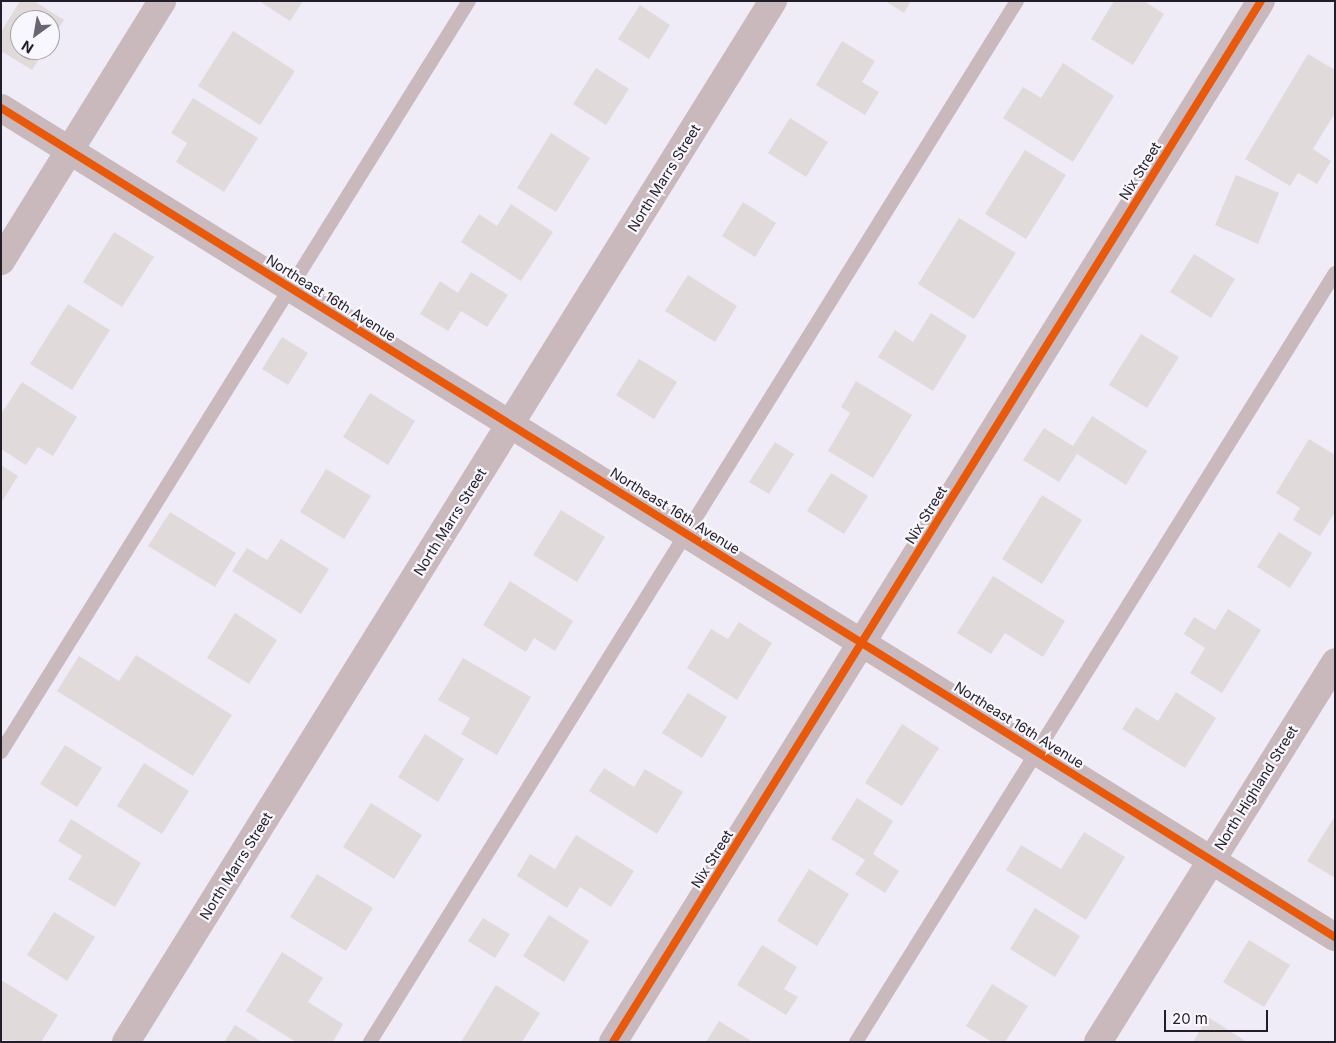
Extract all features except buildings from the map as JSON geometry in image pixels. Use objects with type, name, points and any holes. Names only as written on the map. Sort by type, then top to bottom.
[{"type":"street","points":[[1,261],[162,1]]},
{"type":"street","name":"North Marrs Street","points":[[126,1042],[773,1]]},
{"type":"street","name":"Nix Street","points":[[613,1042],[1260,1]]},
{"type":"street","name":"Northeast 16th Avenue","points":[[1,108],[1335,937]]},
{"type":"street","name":"North Highland Street","points":[[1098,1042],[1335,662]]},
{"type":"lane","points":[[1,752],[469,1]]},
{"type":"lane","points":[[370,1042],[688,534],[1017,1]]},
{"type":"lane","points":[[856,1042],[1335,273]]},
{"type":"cycle path","points":[[613,1042],[1261,1]]},
{"type":"cycle path","points":[[1,108],[1335,937]]}]
